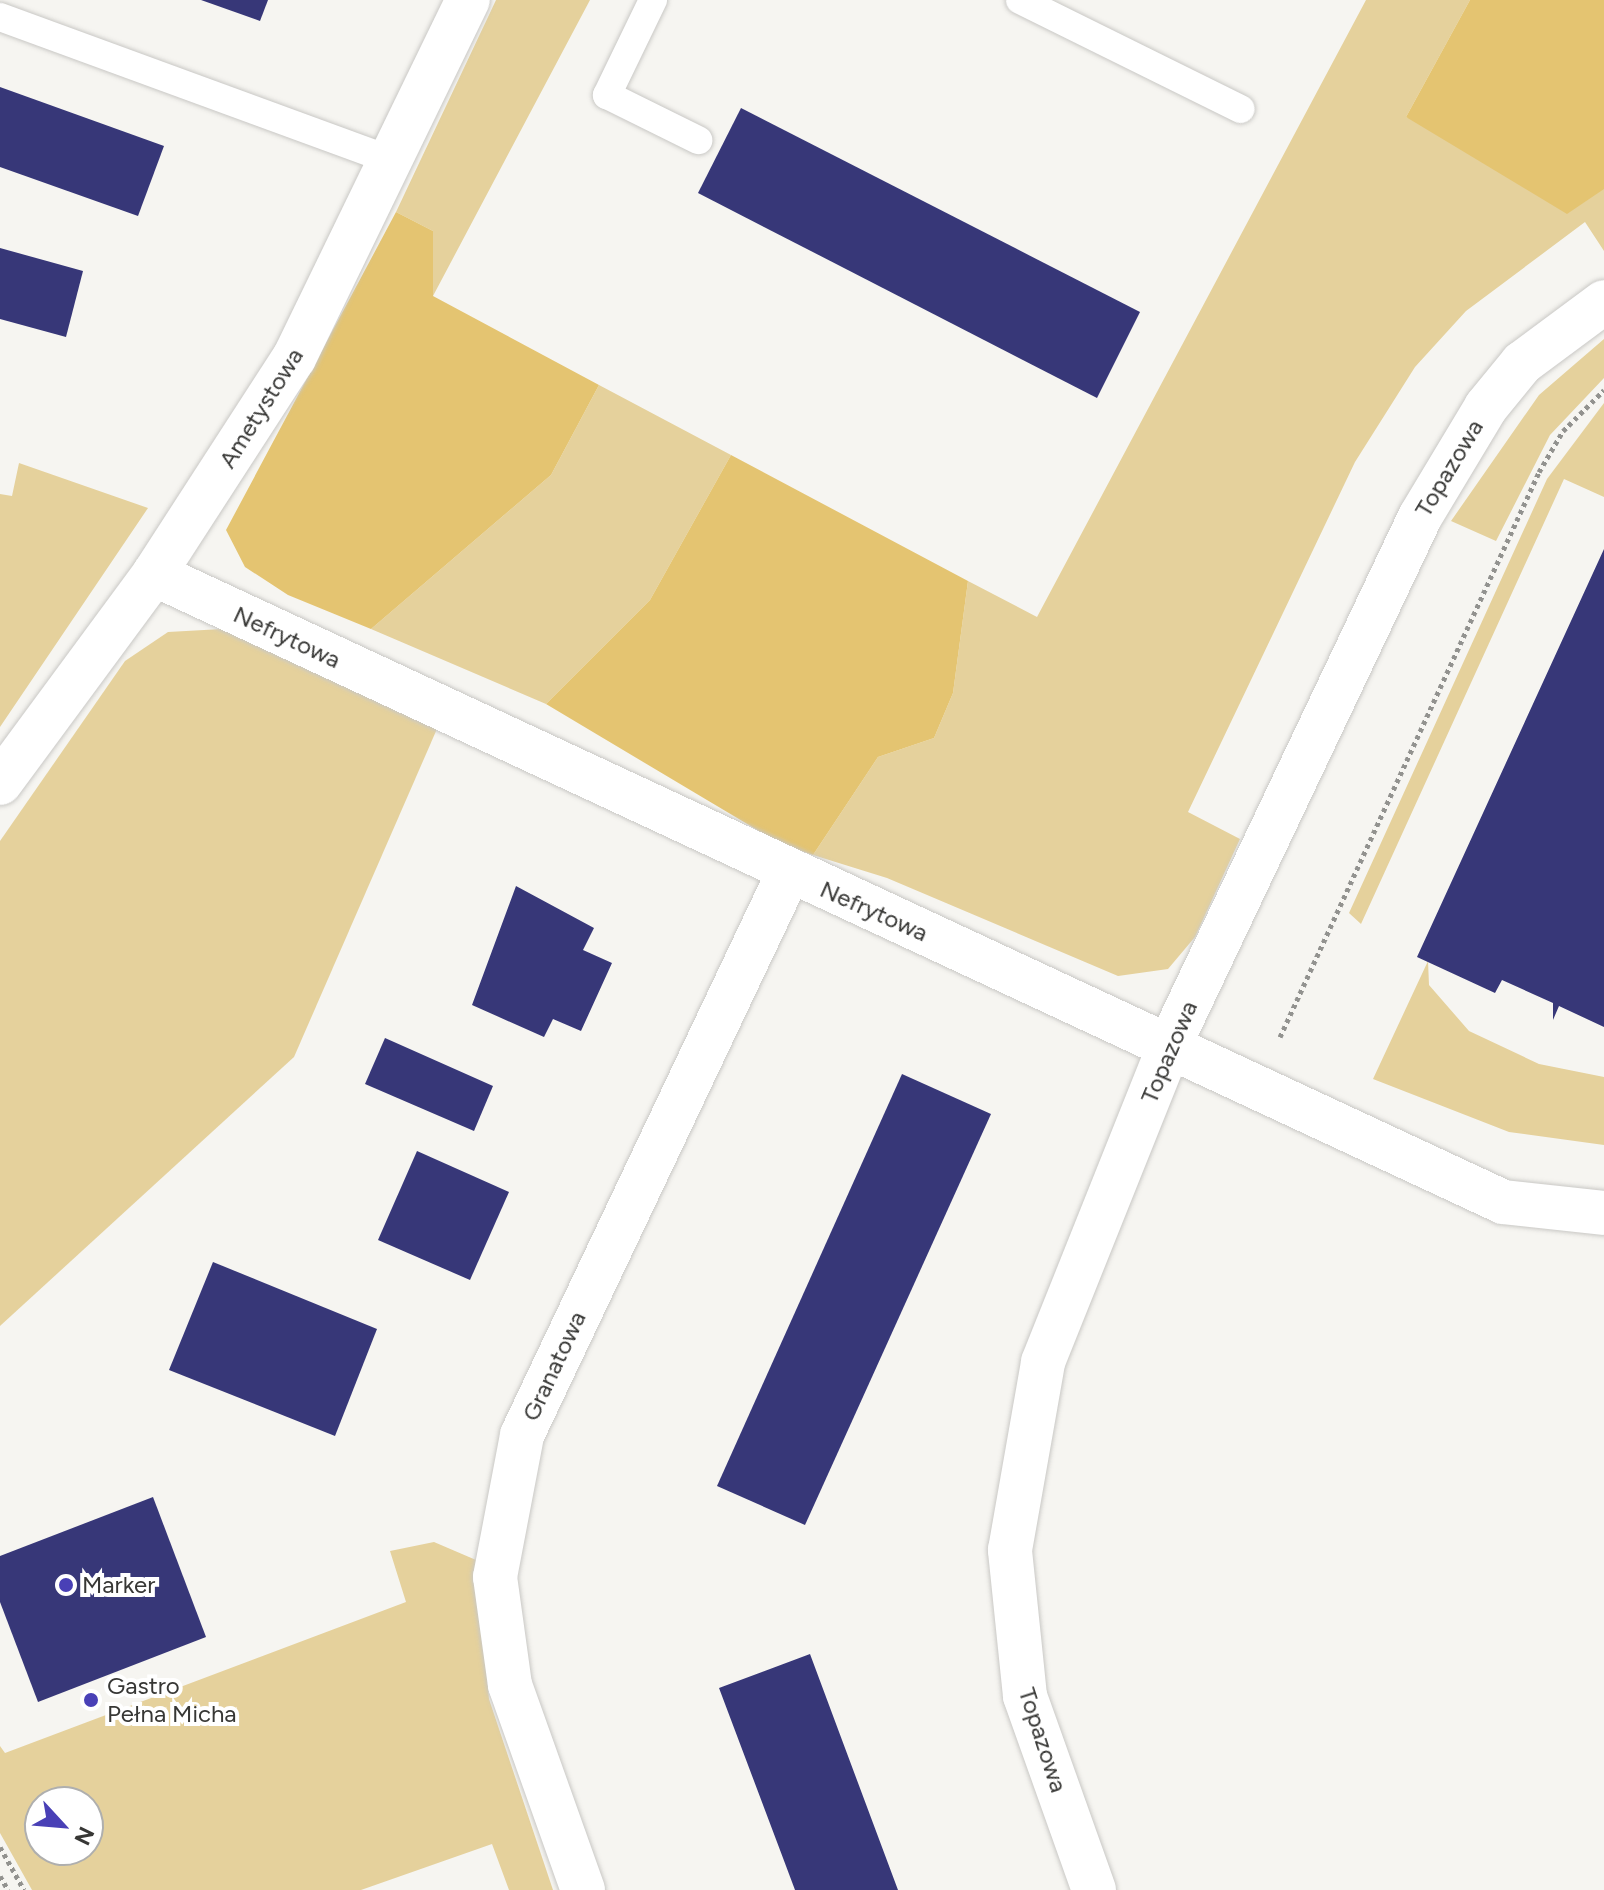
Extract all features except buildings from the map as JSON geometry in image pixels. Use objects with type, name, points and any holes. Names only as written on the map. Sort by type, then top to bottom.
[{"type":"street","name":"Ametystowa","points":[[0,783],[154,574],[294,358],[468,0]]},
{"type":"street","name":"Topazowa","points":[[1094,1890],[1025,1696],[1010,1550],[1043,1362],[1170,1044],[1420,517],[1486,407],[1522,363],[1604,302]]},
{"type":"street","name":"Nefrytowa","points":[[154,574],[789,872],[1170,1044],[1503,1202],[1604,1213]]},
{"type":"street","name":"Granatowa","points":[[583,1890],[510,1685],[495,1577],[522,1435],[789,872]]},
{"type":"lane","points":[[653,0],[607,95],[698,140]]},
{"type":"lane","points":[[1020,0],[1241,109]]},
{"type":"lane","points":[[0,17],[391,160]]},
{"type":"path","points":[[1276,1045],[1539,472],[1563,431],[1604,390]]},
{"type":"path","points":[[0,1847],[24,1890]]},
{"type":"path","points":[[0,1876],[8,1890]]},
{"type":"shaded area","points":[[496,0],[590,0],[433,296],[433,231],[396,212]]},
{"type":"shaded area","points":[[1366,0],[1470,0],[1406,117],[1604,189],[1604,251],[1585,222],[1466,311],[1415,367],[1355,462],[1188,812],[1240,839],[1195,937],[1168,969],[1118,976],[887,878],[813,855],[878,757],[934,738],[953,693],[968,581],[1037,617]]},
{"type":"shaded area","points":[[1470,0],[1604,0],[1604,189],[1567,214],[1406,117]]},
{"type":"shaded area","points":[[396,212],[433,231],[433,296],[599,385],[551,475],[371,629],[288,595],[245,567],[226,530]]},
{"type":"shaded area","points":[[1604,339],[1604,378],[1550,435],[1496,541],[1451,521],[1539,395]]},
{"type":"shaded area","points":[[599,385],[731,455],[650,600],[546,704],[371,629],[551,475]]},
{"type":"shaded area","points":[[1604,403],[1604,497],[1564,479],[1361,924],[1349,913],[1547,479]]},
{"type":"shaded area","points":[[731,455],[968,581],[953,693],[934,738],[878,757],[813,855],[779,843],[546,704],[650,600]]},
{"type":"shaded area","points":[[19,463],[148,508],[0,727],[0,494],[12,496]]},
{"type":"shaded area","points":[[222,629],[440,722],[294,1057],[0,1326],[0,841],[125,661],[168,632]]},
{"type":"shaded area","points":[[1428,961],[1429,985],[1469,1031],[1539,1064],[1604,1077],[1604,1145],[1509,1132],[1373,1079]]},
{"type":"shaded area","points":[[434,1542],[476,1560],[489,1699],[553,1890],[509,1890],[492,1844],[361,1890],[32,1890],[0,1833],[0,1746],[5,1753],[406,1602],[390,1551]]},
{"type":"place","name":"Marker","points":[[66,1585]]},
{"type":"place","name":"Gastro Pełna Micha","points":[[91,1700]]}]
